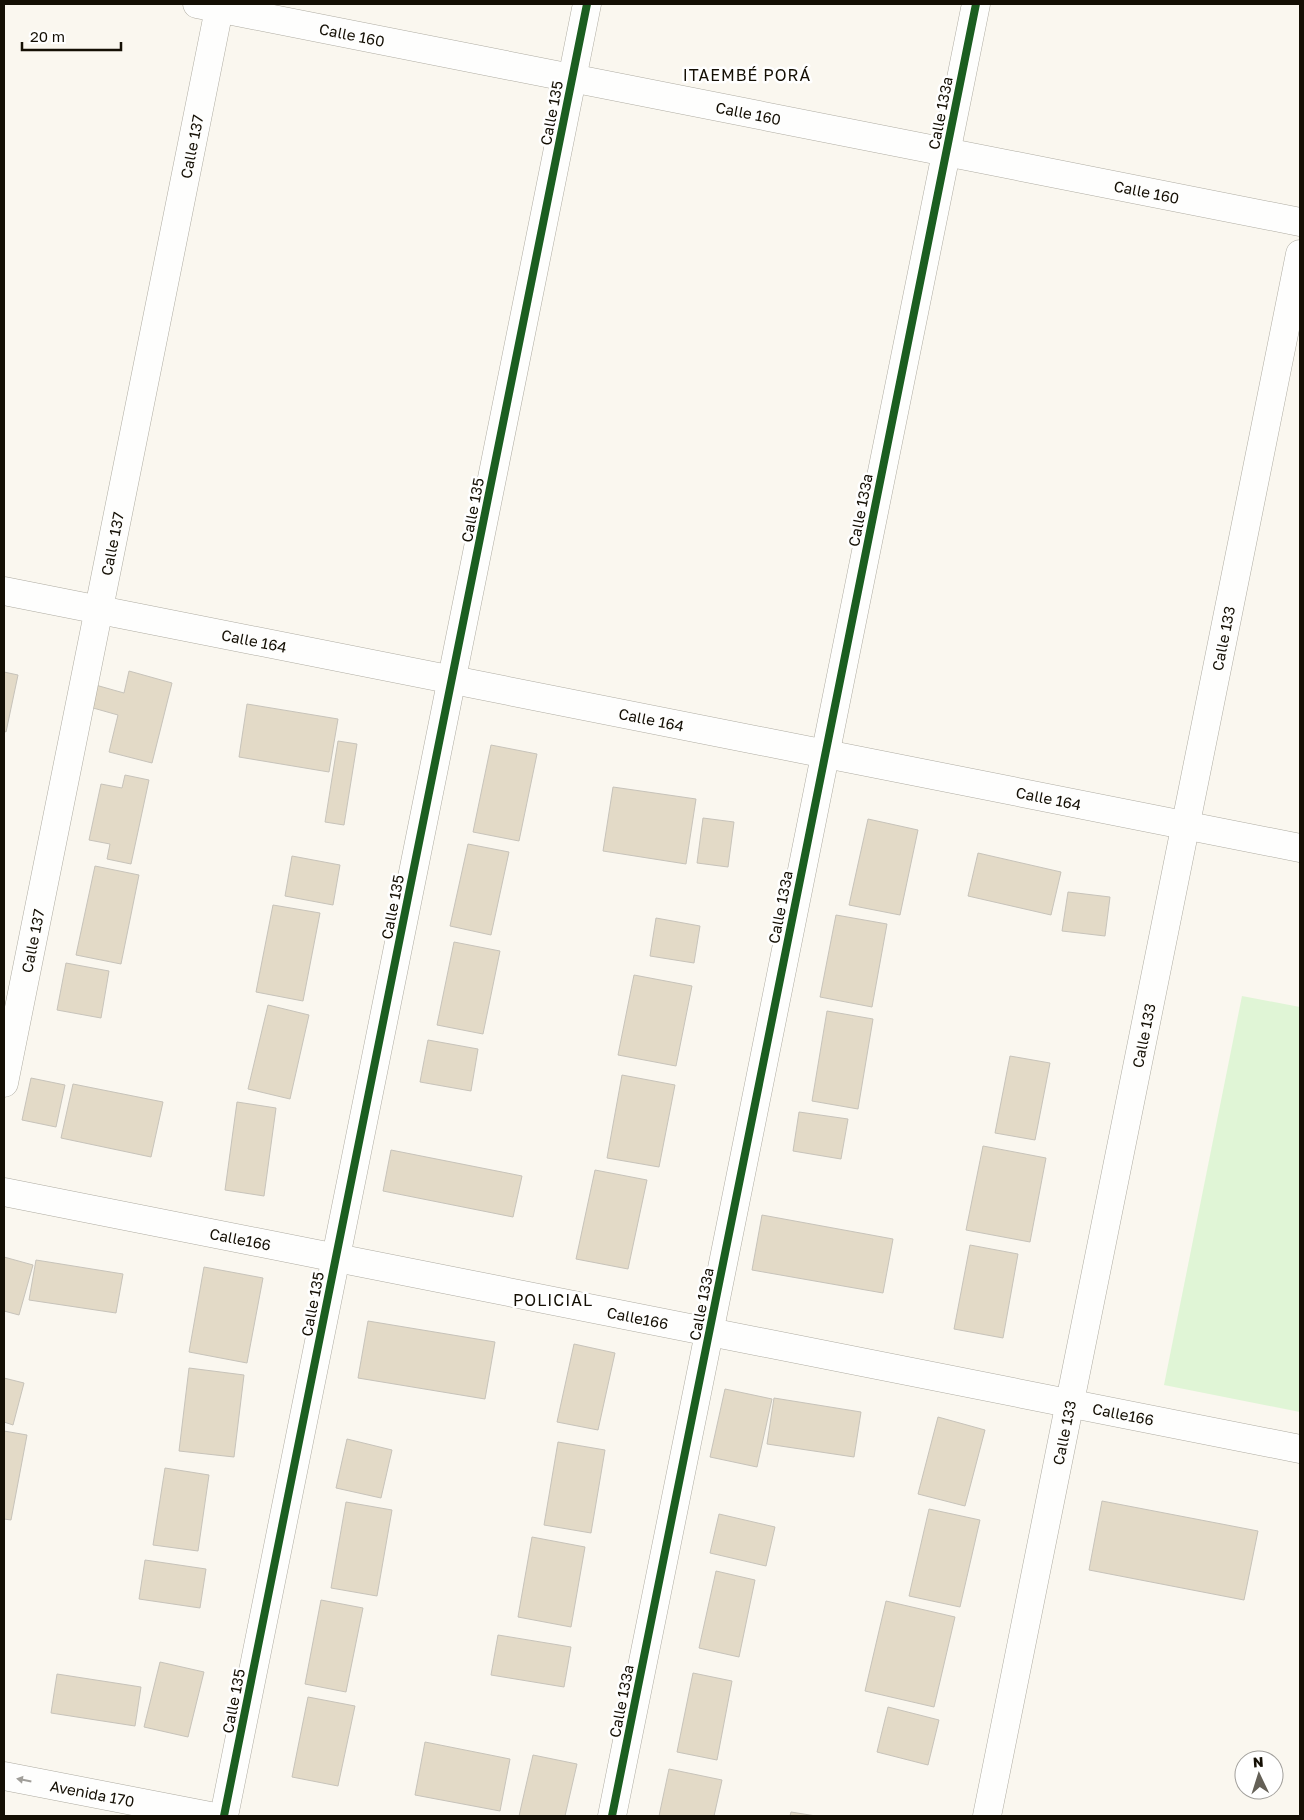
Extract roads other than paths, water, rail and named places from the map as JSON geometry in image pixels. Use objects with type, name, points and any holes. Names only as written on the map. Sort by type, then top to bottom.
[{"type":"street","name":"Calle 135","points":[[224,1816],[587,4]]},
{"type":"street","name":"Calle 133a","points":[[612,1816],[976,4]]},
{"type":"street","name":"Calle 160","points":[[212,5],[1300,222]]},
{"type":"street","name":"Calle 137","points":[[4,1083],[13,989],[99,610],[212,5]]},
{"type":"street","name":"Calle 133","points":[[987,1816],[1300,254]]},
{"type":"street","name":"Calle 164","points":[[4,591],[1300,848]]},
{"type":"street","name":"Calle166","points":[[4,1192],[1300,1449]]},
{"type":"street","name":"Avenida 170","points":[[4,1776],[210,1816]]},
{"type":"district","name":"ITAEMBÉ PORÁ","points":[[747,75]]},
{"type":"district","name":"POLICIAL","points":[[553,1300]]}]
